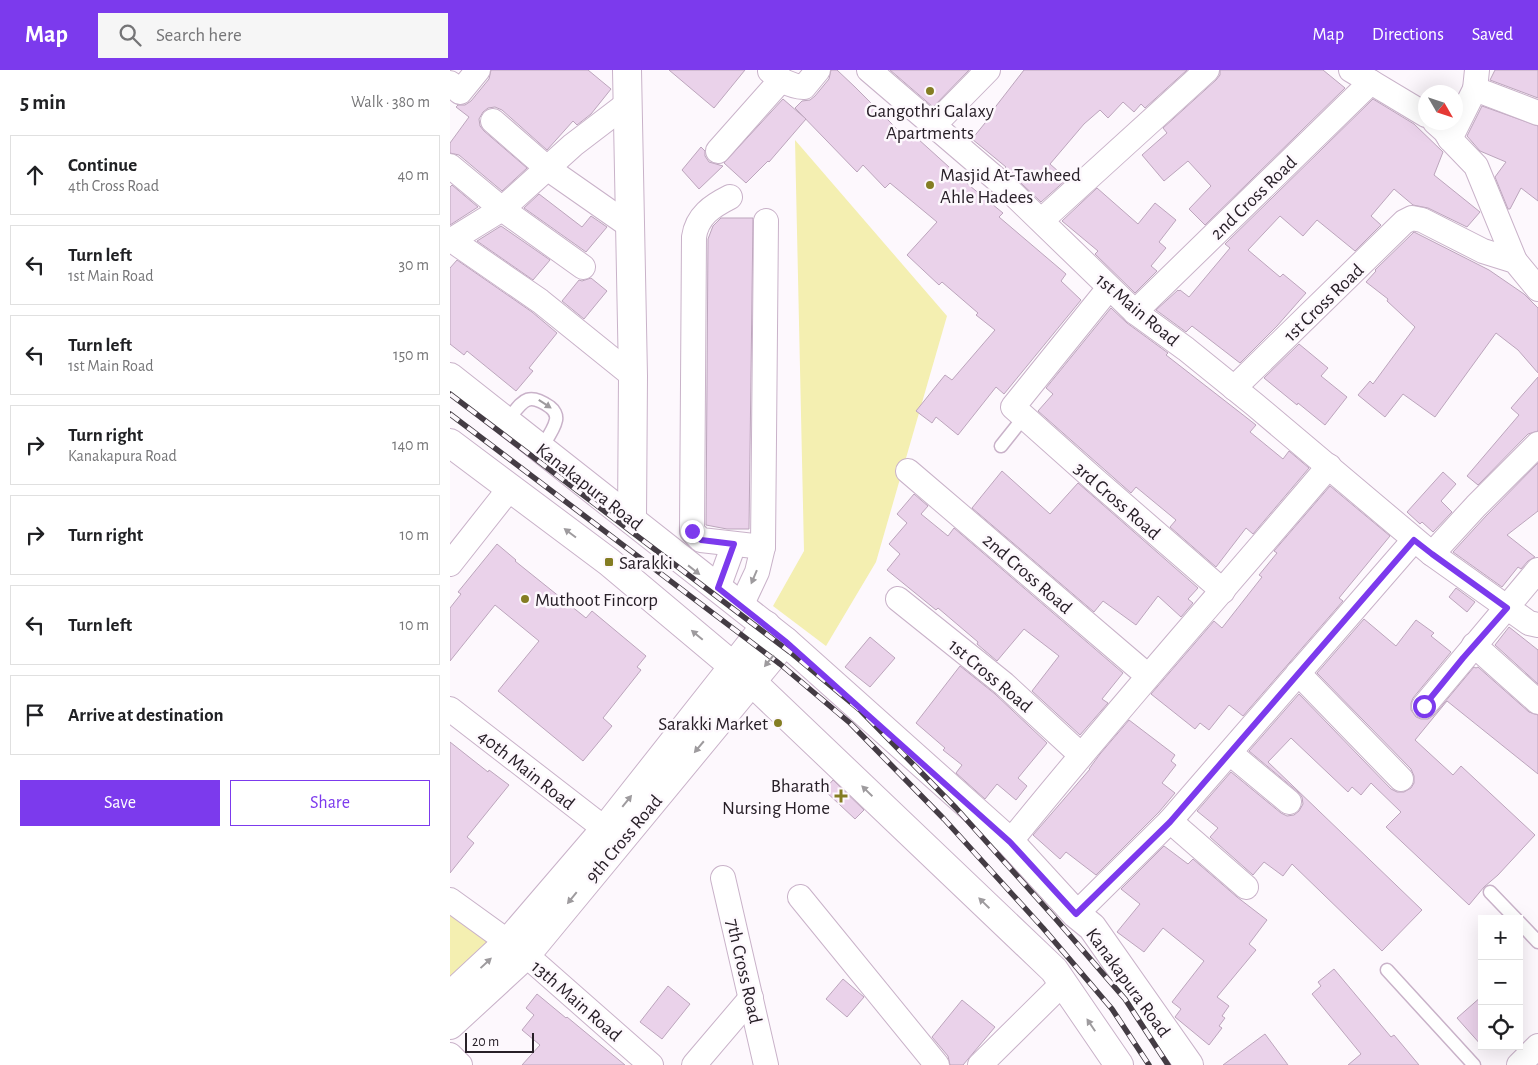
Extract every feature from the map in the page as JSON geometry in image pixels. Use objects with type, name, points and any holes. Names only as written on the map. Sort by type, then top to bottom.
[{"type":"main road","points":[[627,70],[632,376],[632,520]]},
{"type":"main road","name":"Kanakapura Road","points":[[450,377],[776,633],[1010,842],[1076,914],[1092,927],[1189,1065]]},
{"type":"main road","points":[[450,443],[609,562],[743,674],[1054,970],[1118,1065]]},
{"type":"main road","name":"9th Cross Road","points":[[450,1025],[518,948],[776,633]]},
{"type":"main road","name":"9th Cross Road","points":[[450,996],[518,948],[605,828],[743,674]]},
{"type":"street","points":[[450,84],[460,92],[478,70]]},
{"type":"street","points":[[718,151],[775,75],[792,86],[804,87],[818,70]]},
{"type":"street","name":"1st Main Road","points":[[869,70],[1008,189],[1136,312],[1234,388],[1423,547],[1529,623],[1538,625]]},
{"type":"street","points":[[933,126],[988,70]]},
{"type":"street","points":[[1042,220],[1207,70]]},
{"type":"street","points":[[1361,76],[1418,110]]},
{"type":"street","name":"2nd Cross Road","points":[[1136,312],[1361,76]]},
{"type":"street","points":[[1538,113],[1476,80],[1443,131],[1476,166],[1515,261],[1538,289]]},
{"type":"street","points":[[628,103],[573,145],[502,209],[450,240],[540,301],[632,376]]},
{"type":"street","points":[[493,121],[547,168],[630,226]]},
{"type":"street","points":[[450,166],[502,209],[583,267]]},
{"type":"street","points":[[730,197],[716,204],[703,215],[695,227],[692,531],[701,540],[763,547]]},
{"type":"street","name":"1st Cross Road","points":[[1234,388],[1404,222],[1412,218],[1422,220],[1483,251],[1515,261]]},
{"type":"street","points":[[741,606],[757,572],[763,547],[766,221]]},
{"type":"street","points":[[1019,412],[1109,288]]},
{"type":"street","name":"3rd Cross Road","points":[[1019,412],[1223,591]]},
{"type":"street","points":[[1076,914],[1170,822],[1298,673],[1423,547],[1476,506],[1538,444]]},
{"type":"street","points":[[1010,842],[1081,754],[1329,466]]},
{"type":"street","name":"2nd Cross Road","points":[[908,471],[1148,676]]},
{"type":"street","points":[[450,564],[510,488]]},
{"type":"street","points":[[718,588],[734,544]]},
{"type":"street","points":[[1424,706],[1538,570]]},
{"type":"street","name":"1st Cross Road","points":[[898,599],[1004,684],[1081,754]]},
{"type":"street","points":[[1474,645],[1538,702]]},
{"type":"street","points":[[1298,673],[1401,779]]},
{"type":"street","name":"40th Main Road","points":[[450,709],[605,828]]},
{"type":"street","points":[[1230,753],[1289,802]]},
{"type":"street","points":[[1170,822],[1246,887]]},
{"type":"street","name":"7th Cross Road","points":[[723,878],[766,1065]]},
{"type":"street","points":[[800,897],[937,1065]]},
{"type":"street","name":"13th Main Road","points":[[450,900],[518,948],[651,1065]]},
{"type":"street","points":[[980,1065],[1063,982]]},
{"type":"street","points":[[694,1065],[751,998]]},
{"type":"street","points":[[1519,1065],[1538,1046]]},
{"type":"street","points":[[450,1055],[460,1065]]},
{"type":"lane","points":[[507,421],[530,398],[537,399],[552,409],[556,415],[556,422],[541,448]]},
{"type":"lane","points":[[1000,446],[1019,412]]},
{"type":"lane","points":[[1490,892],[1512,915]]},
{"type":"lane","points":[[1523,926],[1538,942]]},
{"type":"lane","points":[[1387,970],[1474,1065]]},
{"type":"shaded area","points":[[795,140],[947,316],[876,562],[826,646],[773,606],[804,551]]},
{"type":"shaded area","points":[[450,909],[493,942],[450,977]]},
{"type":"building","points":[[491,70],[588,70],[611,89],[591,114],[577,125],[573,121],[547,150],[502,110],[495,107],[488,108],[483,112],[479,119],[480,126],[527,168],[502,191],[459,155],[450,153],[450,143],[469,117],[456,107],[471,101],[489,79]]},
{"type":"building","points":[[669,70],[745,70],[714,108]]},
{"type":"building","points":[[831,70],[837,70],[902,134],[907,129],[1003,213],[999,217],[1066,274],[1061,281],[1081,300],[1004,394],[996,387],[958,435],[936,417],[932,423],[916,411],[945,375],[952,380],[995,330],[976,315],[978,313],[942,282],[939,285],[907,255],[937,222],[890,183],[885,188],[863,165],[857,172],[795,108],[802,101],[810,100],[815,96],[829,79]]},
{"type":"building","name":"Gangothri Galaxy Apartments","points":[[890,70],[969,70],[933,107]]},
{"type":"building","points":[[1024,70],[1187,70],[1145,108],[1141,104],[1134,112],[1123,102],[1108,118],[1100,110],[1084,124],[1050,164],[1067,179],[1041,202],[1006,167],[972,139]]},
{"type":"building","points":[[1220,70],[1323,70],[1345,88],[1205,225],[1189,209],[1211,186],[1188,161],[1164,181],[1142,155],[1167,133],[1163,128],[1216,80],[1220,75]]},
{"type":"building","points":[[1495,70],[1538,70],[1538,98],[1490,80]]},
{"type":"building","points":[[783,99],[806,119],[769,162],[746,183],[724,163]]},
{"type":"building","points":[[1373,99],[1414,124],[1418,130],[1443,152],[1434,175],[1480,212],[1467,227],[1428,208],[1413,205],[1394,189],[1371,216],[1381,225],[1355,251],[1317,220],[1303,236],[1280,216],[1248,250],[1280,277],[1283,274],[1306,293],[1277,326],[1240,363],[1192,326],[1186,332],[1156,310],[1178,290],[1189,297],[1230,248],[1225,244]]},
{"type":"building","points":[[1482,106],[1538,126],[1538,201],[1521,188],[1510,209],[1508,209],[1495,177],[1506,162],[1480,151],[1467,136]]},
{"type":"building","points":[[701,147],[705,151],[705,156],[709,162],[723,166],[699,189],[682,170]]},
{"type":"building","points":[[452,185],[478,207],[450,225],[450,187]]},
{"type":"building","points":[[1097,188],[1138,224],[1155,203],[1176,220],[1159,242],[1166,248],[1151,266],[1157,271],[1135,293],[1095,254],[1098,251],[1062,221]]},
{"type":"building","points":[[539,194],[582,227],[591,216],[607,227],[586,252],[524,208]]},
{"type":"building","points":[[721,218],[753,218],[749,529],[727,529],[706,525],[708,239],[713,226]]},
{"type":"building","points":[[501,226],[550,260],[533,280],[477,241]]},
{"type":"building","points":[[1414,232],[1489,270],[1524,294],[1538,308],[1538,373],[1518,350],[1496,333],[1435,417],[1403,394],[1385,417],[1358,395],[1370,381],[1373,384],[1415,327],[1387,301],[1388,299],[1366,282],[1375,270]]},
{"type":"building","points":[[457,260],[532,312],[557,333],[529,368],[533,371],[516,391],[467,351],[464,355],[450,344],[450,268]]},
{"type":"building","points":[[591,278],[607,291],[584,319],[562,301],[579,280]]},
{"type":"building","points":[[1111,308],[1127,323],[1168,353],[1166,355],[1256,425],[1250,432],[1283,459],[1289,451],[1309,468],[1253,534],[1246,528],[1216,567],[1170,527],[1176,520],[1136,487],[1131,493],[1038,411],[1053,394],[1046,388]]},
{"type":"building","points":[[1299,344],[1328,368],[1321,376],[1347,397],[1325,425],[1264,378]]},
{"type":"building","points":[[1538,377],[1538,431],[1528,434],[1478,485],[1467,476],[1519,415],[1511,408]]},
{"type":"building","points":[[1538,463],[1538,511],[1507,535],[1535,557],[1528,561],[1521,569],[1518,567],[1502,587],[1453,552]]},
{"type":"building","points":[[1002,471],[1050,514],[1078,483],[1198,588],[1188,599],[1193,603],[1181,617],[1158,596],[1136,625],[1103,601],[1094,612],[972,508]]},
{"type":"building","points":[[1443,472],[1456,484],[1441,501],[1452,512],[1433,532],[1422,522],[1420,524],[1407,512]]},
{"type":"building","points":[[1330,486],[1390,536],[1339,598],[1343,601],[1243,716],[1229,705],[1209,730],[1200,723],[1195,729],[1151,694],[1214,621],[1222,628],[1262,577],[1259,575],[1277,553],[1274,551]]},
{"type":"building","points":[[914,494],[928,506],[921,514],[948,536],[954,528],[1123,673],[1102,699],[1108,703],[1080,735],[1032,691],[1059,656],[1024,629],[997,661],[938,608],[936,610],[887,570],[900,554],[889,544],[907,523],[897,514]]},
{"type":"building","points":[[497,544],[515,561],[586,618],[592,611],[646,656],[637,667],[641,670],[603,718],[612,726],[583,761],[498,691],[539,641],[495,605],[450,661],[450,608],[461,594],[458,592]]},
{"type":"building","points":[[1456,588],[1475,602],[1467,612],[1449,597]]},
{"type":"building","points":[[1364,619],[1396,646],[1416,620],[1434,633],[1431,636],[1451,652],[1413,698],[1411,710],[1416,717],[1428,719],[1434,715],[1474,667],[1478,667],[1529,712],[1538,715],[1538,774],[1447,701],[1415,740],[1453,775],[1461,766],[1535,835],[1469,905],[1386,827],[1401,812],[1371,783],[1361,795],[1352,787],[1348,792],[1291,738],[1268,762],[1422,910],[1382,951],[1292,864],[1283,876],[1264,862],[1253,875],[1210,837],[1218,828],[1197,811],[1231,772],[1281,813],[1287,816],[1294,815],[1299,811],[1303,804],[1302,797],[1298,792],[1249,751],[1299,694],[1391,789],[1397,792],[1404,792],[1411,788],[1414,783],[1414,776],[1411,769],[1317,673]]},
{"type":"building","points":[[1509,627],[1538,650],[1538,684],[1495,645]]},
{"type":"building","points":[[870,637],[895,658],[870,687],[845,667]]},
{"type":"building","points":[[960,666],[995,694],[1047,743],[1018,778],[1027,786],[1016,800],[997,784],[985,799],[956,773],[962,765],[943,750],[945,748],[916,723]]},
{"type":"building","points":[[1129,720],[1175,755],[1171,761],[1176,765],[1162,783],[1175,793],[1159,812],[1096,875],[1066,852],[1060,859],[1033,835]]},
{"type":"building","points":[[450,742],[488,772],[489,770],[509,785],[467,837],[474,843],[450,873]]},
{"type":"building","points":[[833,780],[864,810],[855,819],[824,790]]},
{"type":"building","points":[[1164,846],[1188,864],[1193,859],[1267,920],[1249,944],[1256,950],[1217,997],[1229,1006],[1222,1016],[1225,1018],[1219,1026],[1222,1028],[1209,1045],[1175,1017],[1181,1009],[1172,1002],[1204,961],[1163,928],[1144,952],[1117,932],[1140,904],[1121,889]]},
{"type":"building","points":[[1334,969],[1391,1037],[1394,1035],[1419,1065],[1348,1065],[1361,1054],[1312,994],[1321,986],[1318,982]]},
{"type":"building","points":[[843,979],[864,997],[847,1017],[826,999]]},
{"type":"building","points":[[668,986],[690,1004],[662,1039],[640,1022]]},
{"type":"building","points":[[537,994],[625,1065],[522,1065],[540,1045],[522,1030],[534,1015],[526,1008]]},
{"type":"building","points":[[962,1000],[995,1027],[963,1065],[950,1065],[948,1056],[932,1037]]},
{"type":"building","points":[[1478,1000],[1478,1042],[1457,1018]]},
{"type":"building","points":[[1265,1034],[1288,1065],[1223,1065]]},
{"type":"railway","points":[[450,394],[790,652],[861,711],[956,808],[1054,917],[1125,999],[1168,1065]]},
{"type":"railway","points":[[450,414],[780,664],[850,723],[944,819],[1043,928],[1112,1009],[1149,1065]]},
{"type":"place","name":"Gangothri Galaxy Apartments","points":[[930,91]]},
{"type":"place","name":"Masjid At-Tawheed Ahle Hadees","points":[[930,185]]},
{"type":"place","name":"Sarakki","points":[[609,562]]},
{"type":"place","name":"Muthoot Fincorp","points":[[525,599]]},
{"type":"place","name":"Sarakki Market","points":[[778,723]]},
{"type":"place","name":"Bharath Nursing Home","points":[[841,796]]},
{"type":"route","points":[[692,531],[701,540],[734,544],[718,588],[785,641],[1010,842],[1076,914],[1170,822],[1414,540],[1507,608],[1424,706]]}]
